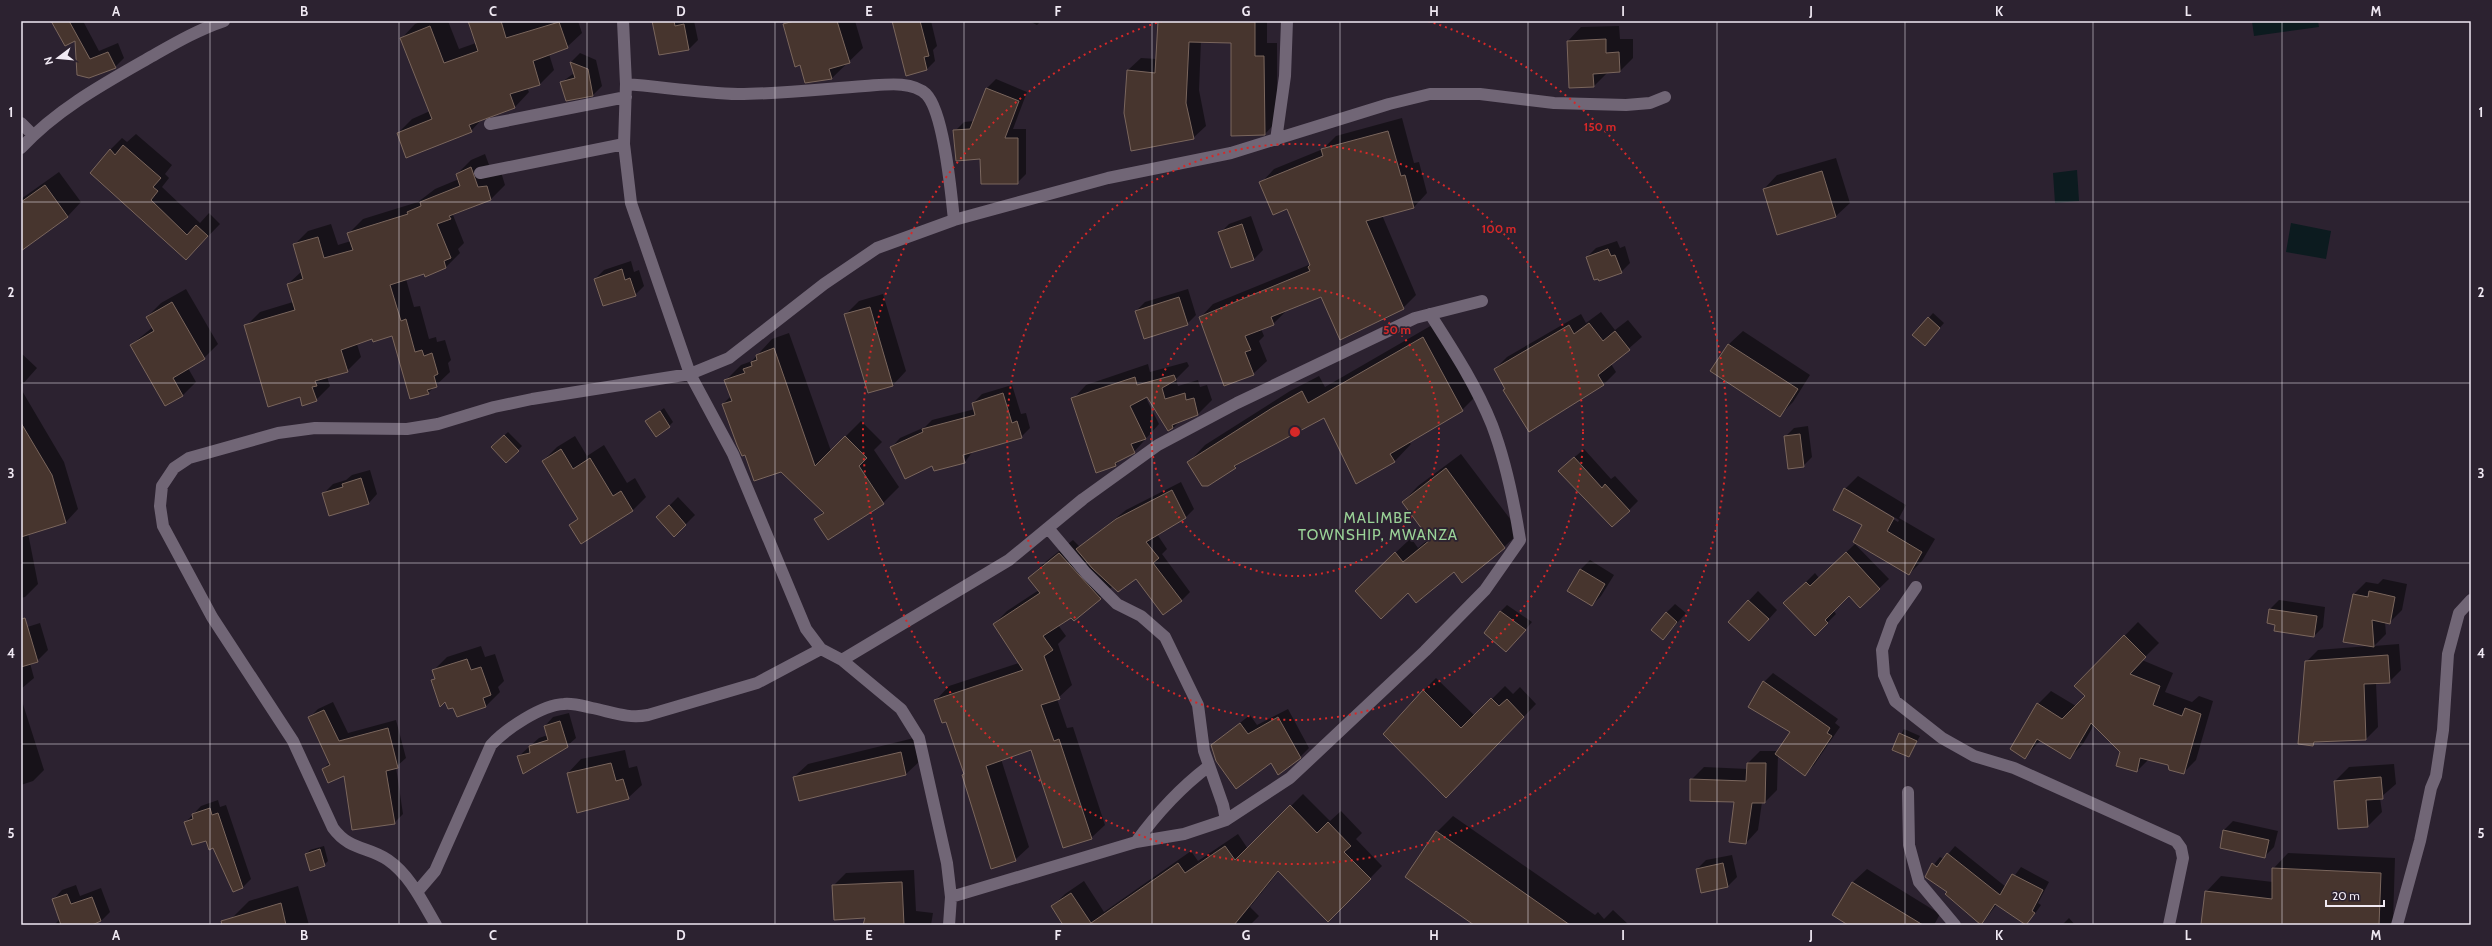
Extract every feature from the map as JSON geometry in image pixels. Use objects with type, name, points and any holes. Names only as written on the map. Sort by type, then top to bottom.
[{"type":"street","points":[[21,148],[33,135],[96,88],[166,49],[224,21]]},
{"type":"street","points":[[623,21],[626,84],[624,144],[631,203],[690,374],[733,454],[806,629],[821,649],[842,660],[900,709],[919,738],[947,863],[950,897],[949,925]]},
{"type":"street","points":[[1276,140],[1285,76],[1287,21]]},
{"type":"street","points":[[626,84],[737,94],[798,92],[888,84],[912,86],[925,93],[934,104],[946,162],[954,220]]},
{"type":"street","points":[[436,925],[417,892],[401,872],[387,859],[360,849],[341,839],[332,828],[293,741],[212,617],[163,526],[160,506],[162,486],[174,468],[189,458],[278,433],[315,428],[407,429],[438,424],[494,407],[532,399],[690,374],[729,358],[824,284],[877,248],[954,220],[1108,178],[1231,153],[1389,104],[1430,94],[1480,94],[1554,103],[1626,105],[1650,103],[1665,97]]},
{"type":"street","points":[[490,124],[626,97]]},
{"type":"street","points":[[21,123],[33,135]]},
{"type":"street","points":[[480,173],[624,144]]},
{"type":"street","points":[[842,660],[1009,560],[1083,499],[1158,446],[1237,403],[1415,318],[1482,301]]},
{"type":"street","points":[[950,897],[1136,842],[1184,834],[1226,820],[1290,778],[1426,651],[1485,590],[1520,540],[1513,496],[1492,426],[1466,370],[1430,314]]},
{"type":"street","points":[[1048,528],[1086,573],[1117,604],[1141,616],[1165,638],[1198,705],[1204,751],[1208,766],[1223,805],[1226,820]]},
{"type":"street","points":[[1916,587],[1892,622],[1882,650],[1884,676],[1895,701],[1942,738],[1974,756],[2014,768],[2176,841],[2181,848],[2183,858],[2169,925]]},
{"type":"street","points":[[2397,925],[2420,841],[2431,788],[2436,776],[2444,730],[2448,654],[2459,613],[2471,600]]},
{"type":"street","points":[[417,892],[435,870],[491,745],[509,729],[533,714],[564,704],[636,718],[757,683],[821,649]]},
{"type":"street","points":[[1136,842],[1157,813],[1187,783],[1208,766]]},
{"type":"street","points":[[1908,792],[1909,845],[1919,882],[1955,925]]},
{"type":"shaded area","points":[[2252,21],[2318,21],[2319,27],[2254,36]]},
{"type":"shaded area","points":[[2077,170],[2079,201],[2055,203],[2053,173]]},
{"type":"shaded area","points":[[2291,223],[2331,231],[2326,259],[2286,252]]},
{"type":"building","points":[[51,21],[69,21],[90,59],[108,52],[116,68],[89,78],[77,75],[75,41],[65,46]]},
{"type":"building","points":[[468,21],[501,21],[506,38],[559,22],[568,48],[533,61],[540,85],[510,94],[515,108],[469,125],[472,132],[406,158],[397,133],[432,119],[400,38],[430,26],[444,63],[478,51]]},
{"type":"building","points":[[652,21],[674,21],[675,26],[684,24],[689,50],[659,55]]},
{"type":"building","points":[[794,21],[837,21],[850,63],[829,69],[832,79],[805,83],[800,65],[795,67],[783,24]]},
{"type":"building","points":[[892,21],[920,21],[929,56],[924,57],[927,70],[906,76]]},
{"type":"building","points":[[1158,21],[1255,22],[1255,56],[1264,56],[1265,135],[1231,136],[1231,43],[1189,42],[1186,103],[1194,139],[1131,151],[1124,113],[1127,70],[1155,73]]},
{"type":"building","points":[[1606,39],[1606,53],[1619,52],[1620,72],[1593,74],[1594,87],[1569,88],[1567,41]]},
{"type":"building","points":[[570,62],[588,69],[593,96],[566,101],[560,82],[575,78]]},
{"type":"building","points":[[986,88],[1019,101],[1005,138],[1018,138],[1018,184],[981,184],[980,159],[956,161],[953,130],[970,129]]},
{"type":"building","points":[[1388,131],[1401,176],[1405,175],[1414,208],[1366,221],[1404,309],[1340,340],[1321,297],[1271,317],[1274,325],[1245,336],[1251,350],[1245,352],[1254,375],[1224,386],[1199,317],[1310,271],[1308,267],[1310,265],[1287,209],[1273,215],[1259,182],[1323,156],[1321,149]]},
{"type":"building","points":[[123,145],[161,178],[153,187],[158,191],[151,200],[187,235],[196,225],[208,236],[186,260],[90,173],[110,149],[115,155]]},
{"type":"building","points":[[471,167],[478,187],[487,186],[491,200],[449,216],[451,219],[437,224],[451,258],[444,261],[446,268],[425,277],[424,274],[390,285],[401,321],[406,319],[415,352],[422,350],[424,356],[432,353],[438,374],[434,376],[437,387],[427,390],[429,394],[410,399],[392,336],[373,342],[372,339],[341,350],[348,372],[315,381],[317,386],[312,387],[317,401],[302,406],[300,397],[268,407],[244,325],[295,310],[287,284],[303,279],[293,244],[318,237],[324,258],[353,250],[347,233],[408,214],[407,212],[421,206],[420,202],[460,186],[456,174]]},
{"type":"building","points":[[1822,171],[1836,217],[1777,235],[1763,189]]},
{"type":"building","points":[[45,185],[68,217],[21,251],[21,202]]},
{"type":"building","points":[[1242,224],[1254,260],[1231,268],[1218,232]]},
{"type":"building","points":[[1608,249],[1611,256],[1615,255],[1622,273],[1599,281],[1598,279],[1594,280],[1586,257]]},
{"type":"building","points":[[622,269],[625,280],[630,278],[636,296],[603,306],[594,279]]},
{"type":"building","points":[[1179,297],[1188,325],[1144,339],[1135,311]]},
{"type":"building","points":[[172,302],[205,359],[173,378],[183,396],[165,406],[130,345],[154,331],[146,317]]},
{"type":"building","points":[[870,307],[893,386],[868,393],[844,314]]},
{"type":"building","points":[[1928,317],[1940,328],[1925,346],[1912,335]]},
{"type":"building","points":[[1589,323],[1603,341],[1615,331],[1630,350],[1598,375],[1604,385],[1529,432],[1503,390],[1505,389],[1494,369],[1569,325],[1574,334]]},
{"type":"building","points":[[1423,337],[1463,411],[1390,454],[1395,462],[1356,484],[1324,418],[1234,466],[1236,468],[1208,486],[1202,486],[1187,462],[1272,408],[1302,391],[1308,403]]},
{"type":"building","points":[[1728,344],[1798,389],[1780,417],[1710,371]]},
{"type":"building","points":[[774,348],[815,466],[845,436],[867,458],[859,466],[884,504],[828,540],[814,519],[824,513],[781,472],[754,481],[745,455],[742,456],[737,445],[722,404],[732,401],[724,380],[745,373],[743,369],[752,366],[751,362],[757,360],[756,355]]},
{"type":"building","points":[[1174,375],[1176,380],[1162,388],[1165,399],[1185,393],[1186,400],[1194,398],[1198,415],[1172,425],[1173,428],[1168,431],[1147,397],[1130,406],[1146,439],[1131,444],[1135,453],[1115,463],[1116,466],[1096,473],[1071,398],[1135,377],[1137,385]]},
{"type":"building","points":[[1003,393],[1012,423],[1017,421],[1022,438],[963,455],[965,463],[934,471],[932,466],[905,479],[890,447],[923,432],[922,429],[975,415],[972,403]]},
{"type":"building","points":[[660,411],[670,427],[656,437],[645,421]]},
{"type":"building","points":[[21,423],[52,475],[66,523],[21,537]]},
{"type":"building","points":[[1800,434],[1804,467],[1788,469],[1784,436]]},
{"type":"building","points":[[504,435],[519,451],[506,463],[491,447]]},
{"type":"building","points":[[561,449],[573,469],[590,458],[613,496],[621,491],[633,511],[581,544],[569,525],[578,519],[542,461]]},
{"type":"building","points":[[1574,457],[1602,488],[1605,484],[1630,511],[1612,527],[1558,471]]},
{"type":"building","points":[[1446,468],[1505,548],[1462,583],[1454,572],[1416,603],[1408,593],[1381,619],[1355,591],[1395,552],[1403,562],[1430,540],[1402,502]]},
{"type":"building","points":[[361,478],[369,504],[329,516],[322,493],[343,487],[342,484]]},
{"type":"building","points":[[1844,488],[1894,518],[1887,531],[1922,552],[1909,575],[1853,542],[1862,525],[1833,510]]},
{"type":"building","points":[[1172,490],[1186,518],[1146,542],[1159,558],[1153,563],[1182,601],[1163,615],[1136,579],[1118,592],[1092,568],[1076,549],[1116,519]]},
{"type":"building","points":[[669,505],[686,525],[674,537],[656,517]]},
{"type":"building","points":[[1846,552],[1880,589],[1860,608],[1849,596],[1825,620],[1828,623],[1815,636],[1783,603],[1806,582],[1810,586]]},
{"type":"building","points":[[1059,553],[1101,599],[1074,621],[1071,618],[1043,636],[1053,650],[1044,656],[1060,699],[1041,705],[1054,741],[1059,739],[1092,839],[1063,848],[1031,750],[986,766],[1016,861],[991,869],[962,775],[964,774],[946,722],[942,723],[934,700],[1023,670],[993,624],[1040,593],[1028,578]]},
{"type":"building","points":[[1580,569],[1605,584],[1592,606],[1567,591]]},
{"type":"building","points":[[2369,591],[2395,597],[2390,624],[2372,620],[2374,647],[2343,642],[2353,594],[2368,597]]},
{"type":"building","points":[[1748,600],[1769,619],[1749,641],[1728,622]]},
{"type":"building","points":[[2269,609],[2317,616],[2314,637],[2274,631],[2275,625],[2267,623]]},
{"type":"building","points":[[1500,611],[1526,630],[1506,652],[1484,633]]},
{"type":"building","points":[[1666,612],[1677,622],[1663,640],[1651,630]]},
{"type":"building","points":[[25,618],[38,662],[21,667],[21,619]]},
{"type":"building","points":[[2124,635],[2146,657],[2130,674],[2160,686],[2153,705],[2182,716],[2185,708],[2201,714],[2184,774],[2169,770],[2168,765],[2140,758],[2137,772],[2116,766],[2120,752],[2091,723],[2070,759],[2037,739],[2025,759],[2010,749],[2037,703],[2062,719],[2085,696],[2074,686]]},
{"type":"building","points":[[2388,655],[2390,683],[2364,684],[2366,740],[2314,742],[2313,746],[2298,744],[2305,661]]},
{"type":"building","points":[[467,659],[471,670],[481,667],[491,695],[483,698],[486,707],[457,717],[453,708],[448,709],[445,702],[440,707],[431,680],[435,679],[432,670]]},
{"type":"building","points":[[1763,681],[1830,728],[1827,733],[1832,736],[1805,776],[1775,754],[1790,732],[1748,707]]},
{"type":"building","points":[[1423,690],[1461,728],[1491,698],[1499,706],[1507,699],[1524,717],[1446,798],[1383,734]]},
{"type":"building","points":[[324,710],[339,741],[388,728],[398,768],[386,771],[395,824],[352,830],[344,776],[328,783],[322,769],[330,765],[308,717]]},
{"type":"building","points":[[1278,717],[1301,758],[1278,775],[1271,763],[1236,789],[1216,761],[1211,745],[1240,723],[1248,734]]},
{"type":"building","points":[[560,721],[568,747],[523,774],[517,756],[530,753],[529,746],[548,740],[544,726]]},
{"type":"building","points":[[1899,733],[1917,741],[1909,757],[1892,750]]},
{"type":"building","points":[[901,752],[906,775],[799,801],[793,777]]},
{"type":"building","points":[[611,763],[616,781],[623,779],[629,799],[577,813],[567,773]]},
{"type":"building","points":[[1747,763],[1766,763],[1765,803],[1752,803],[1746,844],[1729,842],[1734,802],[1690,801],[1690,779],[1746,781]]},
{"type":"building","points":[[2381,777],[2383,799],[2366,800],[2368,827],[2338,829],[2334,781]]},
{"type":"building","points":[[1290,805],[1317,833],[1328,822],[1351,846],[1344,852],[1371,879],[1328,922],[1278,871],[1234,925],[1063,925],[1051,906],[1071,893],[1091,923],[1178,863],[1185,873],[1225,846],[1235,860]]},
{"type":"building","points":[[210,808],[212,815],[218,813],[243,888],[233,892],[213,848],[209,850],[206,841],[192,845],[184,822],[193,819],[192,814]]},
{"type":"building","points":[[2223,830],[2269,840],[2265,858],[2220,848]]},
{"type":"building","points":[[1436,831],[1570,925],[1474,925],[1405,877]]},
{"type":"building","points":[[320,849],[325,866],[310,871],[305,854]]},
{"type":"building","points":[[1947,853],[2000,895],[2012,874],[2043,890],[2032,911],[2035,913],[2026,925],[1995,904],[1981,925],[1945,894],[1947,892],[1925,877],[1932,863],[1937,867]]},
{"type":"building","points":[[1723,863],[1728,887],[1701,893],[1696,869]]},
{"type":"building","points":[[2272,868],[2381,873],[2379,925],[2201,924],[2205,891],[2272,899]]},
{"type":"building","points":[[902,882],[904,925],[863,925],[865,918],[834,920],[832,885]]},
{"type":"building","points":[[1852,882],[1923,925],[1848,925],[1832,915]]},
{"type":"building","points":[[67,894],[71,904],[92,897],[101,921],[92,925],[61,925],[52,899]]},
{"type":"building","points":[[281,903],[286,925],[222,925],[221,921]]},
{"type":"district","name":"MALIMBE TOWNSHIP, MWANZA","points":[[1378,526]]}]
